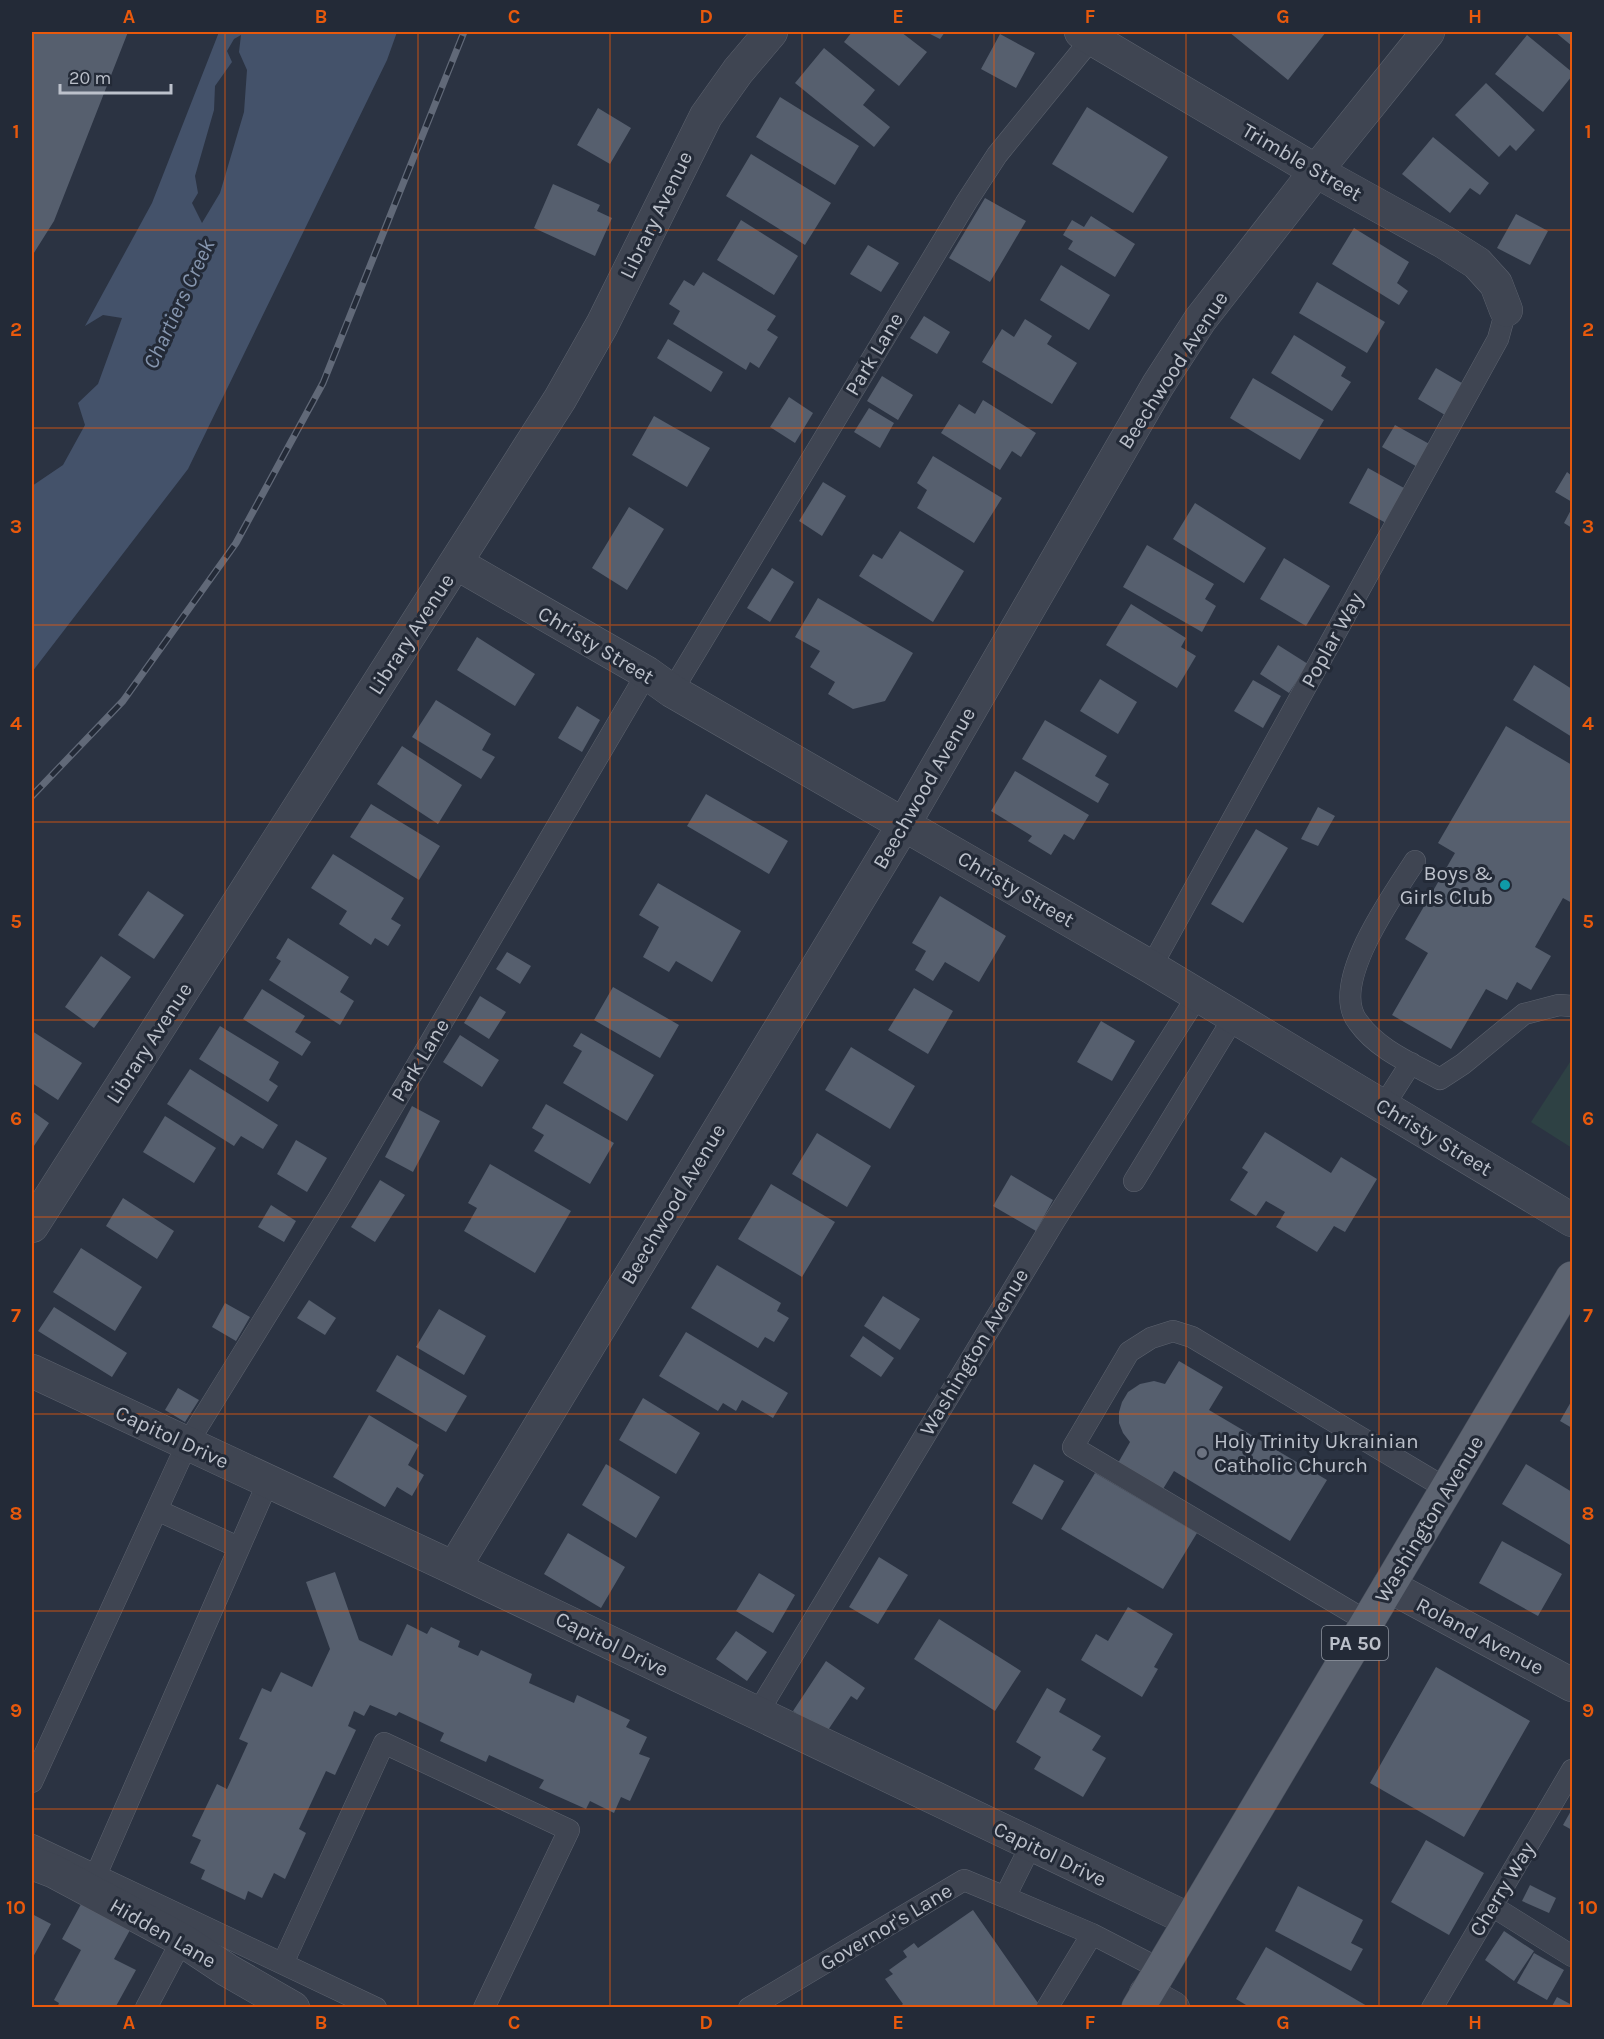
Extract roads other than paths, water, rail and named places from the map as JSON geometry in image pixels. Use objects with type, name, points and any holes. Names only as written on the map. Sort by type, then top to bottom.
[{"type":"main road","name":"Washington Avenue","points":[[1154,1994],[1190,1920],[1572,1278]]},
{"type":"street","name":"Library Avenue","points":[[32,1226],[560,399],[602,325],[706,116],[738,71],[771,32]]},
{"type":"street","name":"Beechwood Avenue","points":[[454,1568],[904,824],[1158,385],[1200,320],[1428,32]]},
{"type":"street","name":"Trimble Street","points":[[1090,34],[1316,171],[1444,242],[1477,263],[1496,284],[1506,310]]},
{"type":"street","name":"Christy Street","points":[[456,563],[1151,967],[1572,1220]]},
{"type":"street","name":"Capitol Drive","points":[[32,1371],[454,1568],[1190,1920]]},
{"type":"street","name":"Roland Avenue","points":[[1389,1586],[1572,1685]]},
{"type":"street","name":"Hidden Lane","points":[[32,1863],[53,1871],[182,1940],[226,1970],[292,2007]]},
{"type":"lane","name":"Park Lane","points":[[32,1782],[187,1444],[659,682],[967,201],[997,155],[1090,34]]},
{"type":"lane","name":"Poplar Way","points":[[1151,967],[1498,339],[1506,310]]},
{"type":"lane","points":[[1414,861],[1370,932],[1358,960],[1349,999],[1356,1021],[1381,1046],[1440,1079],[1463,1064],[1524,1014],[1559,1005],[1572,1006]]},
{"type":"lane","name":"Washington Avenue","points":[[757,1714],[1055,1220],[1198,995]]},
{"type":"lane","points":[[1134,1181],[1234,1017]]},
{"type":"lane","points":[[1383,1107],[1411,1063]]},
{"type":"lane","points":[[1368,1622],[1073,1447],[1101,1398],[1129,1352],[1151,1338],[1173,1331],[1192,1337],[1447,1489]]},
{"type":"lane","points":[[96,1875],[268,1482]]},
{"type":"lane","points":[[157,1510],[238,1547]]},
{"type":"lane","points":[[283,1963],[384,1743],[569,1830],[484,2007]]},
{"type":"lane","name":"Cherry Way","points":[[1431,2007],[1572,1770]]},
{"type":"lane","points":[[32,1845],[376,2007]]},
{"type":"lane","points":[[1031,1845],[1005,1897],[1092,1934],[1154,1994]]},
{"type":"lane","name":"Governor's Lane","points":[[749,2007],[964,1880],[1005,1897]]},
{"type":"lane","points":[[1492,1906],[1572,1956]]},
{"type":"lane","points":[[1047,2007],[1092,1934]]},
{"type":"lane","points":[[146,2007],[182,1940]]},
{"type":"water","name":"Chartiers Creek","points":[[219,32],[397,32],[387,60],[188,469],[32,672],[32,486],[63,465],[85,425],[78,403],[98,384],[122,318],[103,315],[85,326],[152,203]],"holes":[[[241,35],[239,52],[247,70],[244,112],[220,193],[202,223],[192,203],[198,193],[195,176],[214,110],[215,86],[232,62],[227,51],[234,39]]]},
{"type":"railway","points":[[32,796],[123,701],[236,543],[323,383],[464,32]]},
{"type":"place","name":"Boys & Girls Club","points":[[1505,885]]},
{"type":"place","name":"Holy Trinity Ukrainian Catholic Church","points":[[1202,1453]]}]
